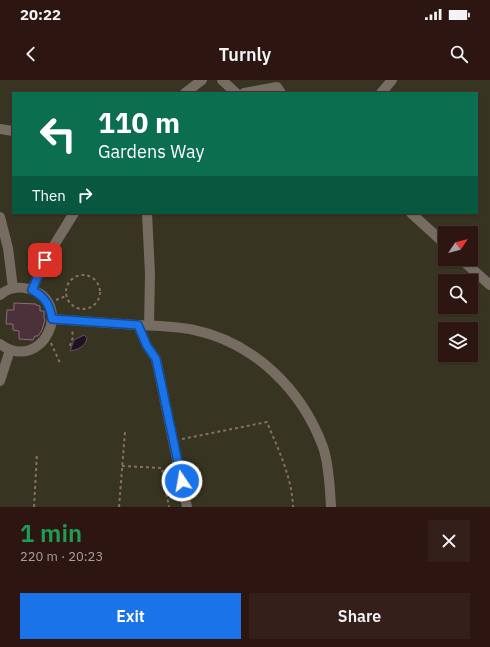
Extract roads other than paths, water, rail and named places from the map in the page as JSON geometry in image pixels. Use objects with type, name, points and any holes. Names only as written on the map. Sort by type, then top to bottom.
[{"type":"lane","points":[[186,92],[202,80]]},
{"type":"lane","points":[[222,80],[235,92]]},
{"type":"lane","points":[[383,92],[392,80]]},
{"type":"lane","points":[[250,92],[278,87]]},
{"type":"lane","points":[[0,129],[12,131]]},
{"type":"lane","points":[[32,290],[45,260],[73,214]]},
{"type":"lane","points":[[146,214],[150,274],[144,325],[147,346],[156,359],[187,507]]},
{"type":"lane","points":[[412,214],[438,238]]},
{"type":"lane","points":[[0,217],[8,248],[12,288]]},
{"type":"lane","points":[[469,266],[490,285]]},
{"type":"lane","points":[[0,295],[12,288],[24,287],[32,290],[40,294],[46,300],[51,309],[52,319],[51,327],[46,338],[39,346],[25,351],[10,350],[0,344]]},
{"type":"lane","points":[[52,319],[195,330],[227,341],[257,358],[279,377],[299,400],[313,424],[324,448],[330,482],[331,507]]},
{"type":"lane","points":[[0,381],[10,350]]}]
